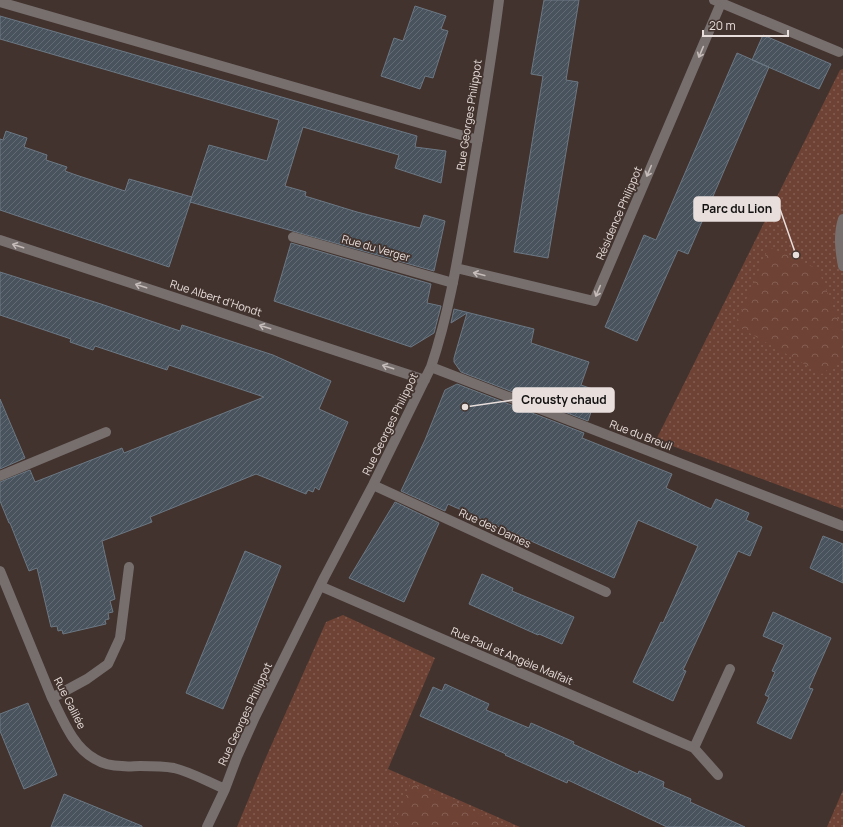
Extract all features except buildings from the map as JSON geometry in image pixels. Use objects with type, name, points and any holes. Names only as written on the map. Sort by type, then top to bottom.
[{"type":"street","name":"Rue Georges Philippot","points":[[208,827],[255,717],[320,586],[426,380],[431,367],[456,268],[478,140],[496,1]]},
{"type":"street","points":[[0,2],[478,140]]},
{"type":"street","name":"Résidence Philippot","points":[[456,268],[594,302],[718,2],[838,52]]},
{"type":"street","points":[[843,219],[840,235],[840,250],[843,266]]},
{"type":"street","name":"Rue du Verger","points":[[293,237],[453,283]]},
{"type":"street","name":"Rue Albert d'Hondt","points":[[0,240],[426,380]]},
{"type":"street","name":"Rue du Breuil","points":[[431,367],[843,526]]},
{"type":"street","points":[[0,476],[106,432]]},
{"type":"street","name":"Rue des Dames","points":[[373,485],[606,592]]},
{"type":"street","points":[[52,698],[87,679],[108,664],[120,638],[129,567]]},
{"type":"street","name":"Rue Galilée","points":[[0,571],[52,698],[72,736],[82,749],[96,760],[109,765],[174,768],[193,774],[225,789]]},
{"type":"street","name":"Rue Paul et Angèle Malfait","points":[[320,586],[694,748],[718,775]]},
{"type":"street","points":[[694,748],[730,669]]},
{"type":"green space","points":[[843,69],[843,509],[656,440],[840,70]]},
{"type":"green space","points":[[769,247],[818,269],[843,332],[843,357],[822,374],[735,325]]},
{"type":"green space","points":[[343,615],[435,658],[388,769],[520,827],[237,827],[263,764],[326,622]]},
{"type":"green space","points":[[411,783],[509,827],[393,827]]},
{"type":"green space","points":[[843,790],[843,827],[827,827]]},
{"type":"place","name":"Parc du Lion","points":[[796,255]]},
{"type":"place","name":"Crousty chaud","points":[[465,407]]}]
